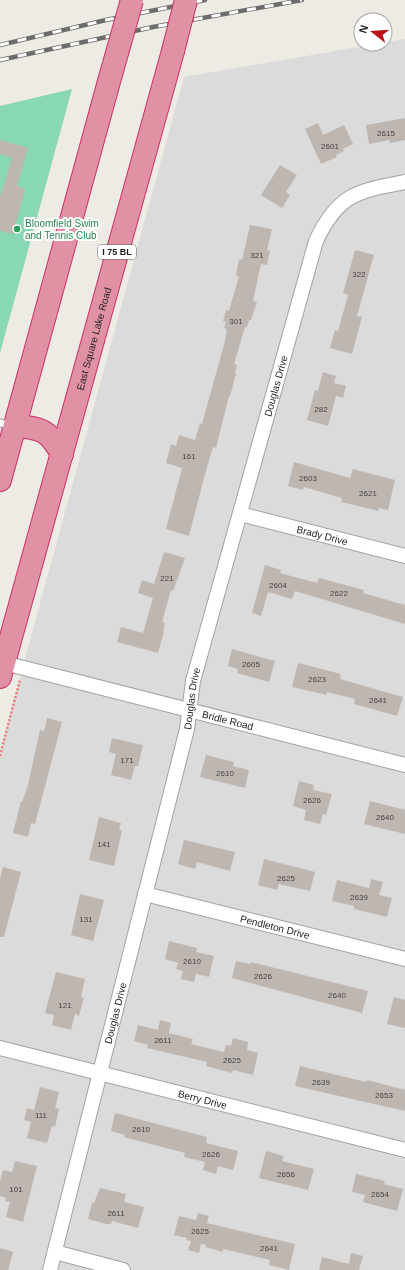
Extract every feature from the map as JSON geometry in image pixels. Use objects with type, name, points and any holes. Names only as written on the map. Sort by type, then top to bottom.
[{"type":"highway","points":[[0,480],[7,425],[132,0]]},
{"type":"highway","name":"East Square Lake Road","points":[[8,674],[62,454],[186,0]]},
{"type":"highway","points":[[7,425],[38,429],[45,432],[53,438],[62,454]]},
{"type":"street","name":"Douglas Drive","points":[[50,1270],[187,729],[193,681],[316,241],[321,230],[340,204],[350,197],[365,191],[405,182]]},
{"type":"street","name":"Brady Drive","points":[[240,514],[405,556]]},
{"type":"street","name":"Bridle Road","points":[[8,674],[190,711],[405,765]]},
{"type":"street","name":"Pendleton Drive","points":[[145,894],[405,959]]},
{"type":"street","name":"Berry Drive","points":[[0,1048],[405,1150]]},
{"type":"street","points":[[55,1252],[123,1270]]},
{"type":"path","points":[[0,756],[8,674]]},
{"type":"shaded area","points":[[405,39],[405,1270],[0,1270],[0,750],[184,77],[353,48],[353,52],[393,52],[393,41]]},
{"type":"green space","name":"Bloomfield Swim and Tennis Club","points":[[72,89],[0,353],[0,106]]},
{"type":"building","points":[[405,118],[405,140],[390,143],[389,140],[369,144],[366,125]]},
{"type":"building","points":[[318,123],[323,135],[344,125],[353,144],[343,149],[344,151],[336,155],[337,157],[321,164],[305,129]]},
{"type":"building","points":[[0,140],[28,148],[17,186],[25,189],[13,234],[0,231],[0,197],[12,158],[0,154]]},
{"type":"building","points":[[280,165],[297,175],[286,192],[290,195],[282,208],[261,195]]},
{"type":"building","points":[[250,225],[272,229],[267,250],[270,251],[267,265],[261,264],[253,301],[257,302],[251,320],[249,320],[247,327],[245,327],[234,364],[237,365],[236,374],[216,448],[213,447],[205,474],[189,536],[166,529],[182,468],[166,463],[171,444],[176,446],[179,435],[195,440],[200,423],[202,424],[225,341],[227,329],[224,328],[226,322],[223,321],[226,310],[229,311],[239,276],[236,276],[239,259],[242,260]]},
{"type":"building","points":[[355,250],[374,255],[357,316],[362,317],[352,354],[330,348],[335,330],[338,331],[348,295],[343,293]]},
{"type":"building","points":[[323,372],[336,376],[334,383],[346,386],[343,398],[336,396],[328,426],[307,420],[315,390],[318,391]]},
{"type":"building","points":[[294,462],[350,478],[353,469],[395,480],[388,510],[379,508],[379,511],[341,502],[342,498],[304,487],[303,490],[288,486]]},
{"type":"building","points":[[164,552],[185,558],[173,591],[171,590],[162,622],[165,623],[164,631],[158,653],[117,642],[121,627],[143,633],[153,598],[138,593],[142,580],[154,584]]},
{"type":"building","points":[[265,565],[281,570],[280,573],[317,583],[319,578],[364,590],[363,593],[405,605],[405,624],[295,591],[292,599],[268,592],[261,616],[252,613]]},
{"type":"building","points":[[232,649],[275,661],[269,682],[237,673],[238,669],[228,666]]},
{"type":"building","points":[[298,663],[341,674],[340,679],[403,697],[397,716],[354,704],[355,699],[327,692],[327,695],[292,687]]},
{"type":"building","points":[[47,718],[62,722],[35,824],[31,823],[28,837],[13,833],[21,801],[22,802],[28,785],[40,730],[44,731]]},
{"type":"building","points":[[112,738],[143,745],[138,766],[135,766],[131,780],[111,775],[116,754],[109,752]]},
{"type":"building","points":[[206,755],[234,762],[233,766],[249,770],[245,788],[200,777]]},
{"type":"building","points":[[299,781],[314,785],[313,790],[332,794],[326,815],[323,814],[320,824],[304,820],[306,810],[293,806]]},
{"type":"building","points":[[370,801],[405,810],[405,834],[364,824]]},
{"type":"building","points":[[99,817],[121,823],[119,830],[122,831],[114,866],[89,860]]},
{"type":"building","points":[[184,840],[235,852],[230,871],[197,862],[195,869],[178,864]]},
{"type":"building","points":[[264,859],[315,872],[310,891],[279,884],[277,890],[258,885]]},
{"type":"building","points":[[3,867],[21,872],[4,937],[0,937],[0,879]]},
{"type":"building","points":[[371,879],[383,882],[379,895],[392,898],[387,917],[354,909],[354,906],[332,901],[337,880],[369,888]]},
{"type":"building","points":[[80,894],[104,900],[93,941],[71,935]]},
{"type":"building","points":[[169,941],[197,948],[196,952],[214,956],[209,977],[196,974],[194,982],[181,979],[183,971],[176,969],[178,963],[165,959]]},
{"type":"building","points":[[236,961],[250,964],[251,962],[368,991],[362,1013],[232,978]]},
{"type":"building","points":[[56,972],[85,979],[81,997],[84,998],[79,1016],[75,1014],[71,1030],[52,1025],[54,1015],[45,1013]]},
{"type":"building","points":[[394,997],[405,1000],[405,1028],[387,1024]]},
{"type":"building","points":[[160,1020],[171,1023],[169,1033],[193,1039],[191,1044],[224,1052],[226,1045],[231,1046],[233,1038],[248,1042],[247,1050],[258,1053],[253,1075],[233,1070],[232,1073],[206,1066],[207,1062],[147,1048],[148,1045],[134,1041],[138,1025],[158,1030]]},
{"type":"building","points":[[300,1066],[366,1082],[367,1080],[405,1090],[405,1111],[295,1086]]},
{"type":"building","points":[[40,1087],[59,1092],[55,1108],[59,1109],[55,1127],[52,1126],[47,1143],[27,1138],[31,1122],[24,1120],[27,1108],[34,1110]]},
{"type":"building","points":[[115,1113],[207,1137],[206,1143],[238,1151],[233,1170],[218,1166],[216,1174],[203,1170],[205,1162],[184,1157],[185,1153],[124,1137],[125,1135],[111,1131]]},
{"type":"building","points":[[266,1151],[284,1156],[282,1161],[314,1169],[308,1190],[259,1178]]},
{"type":"building","points":[[15,1161],[37,1166],[23,1222],[6,1217],[10,1202],[5,1201],[6,1198],[0,1196],[0,1181],[3,1170],[12,1172]]},
{"type":"building","points":[[356,1174],[385,1181],[384,1184],[403,1189],[397,1211],[363,1202],[365,1195],[352,1192]]},
{"type":"building","points":[[100,1188],[126,1194],[124,1202],[144,1207],[138,1228],[112,1221],[111,1224],[106,1224],[88,1219],[92,1203],[94,1203]]},
{"type":"building","points":[[198,1213],[209,1216],[207,1223],[295,1244],[289,1270],[269,1265],[270,1260],[223,1249],[223,1252],[205,1247],[206,1245],[201,1244],[199,1253],[188,1250],[191,1241],[186,1240],[187,1238],[174,1235],[179,1216],[196,1220]]},
{"type":"building","points":[[0,1248],[13,1252],[8,1270],[0,1270]]},
{"type":"building","points":[[351,1253],[363,1256],[359,1270],[319,1270],[322,1257],[349,1264]]},
{"type":"railway","points":[[0,45],[106,20],[205,0]]},
{"type":"railway","points":[[0,60],[153,27],[302,0]]},
{"type":"place","name":"Bloomfield Swim and Tennis Club","points":[[17,229]]}]
